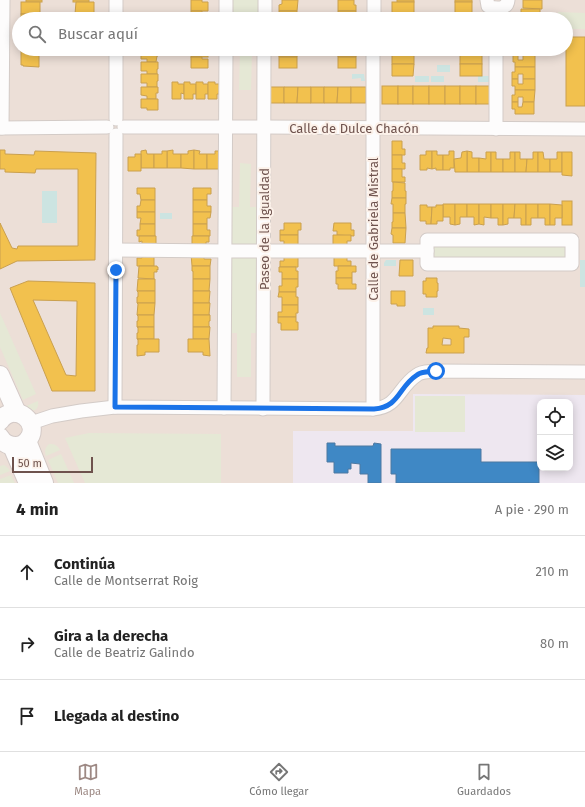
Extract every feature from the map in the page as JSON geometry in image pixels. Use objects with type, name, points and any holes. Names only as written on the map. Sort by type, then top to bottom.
[{"type":"street","points":[[1,128],[3,0]]},
{"type":"street","points":[[116,0],[116,12]]},
{"type":"street","points":[[226,0],[226,12]]},
{"type":"street","points":[[265,0],[265,12]]},
{"type":"street","points":[[374,0],[374,12]]},
{"type":"street","points":[[493,9],[506,6],[508,0]]},
{"type":"street","points":[[115,407],[116,56]]},
{"type":"street","points":[[224,408],[226,56]]},
{"type":"street","name":"Paseo de la Igualdad","points":[[263,409],[264,56]]},
{"type":"street","name":"Calle de Gabriela Mistral","points":[[373,56],[374,409]]},
{"type":"street","points":[[496,56],[496,129]]},
{"type":"street","name":"Calle de Dulce Chacón","points":[[1,128],[264,127],[585,129]]},
{"type":"street","points":[[427,240],[572,240],[572,264],[427,264],[427,251],[427,240]]},
{"type":"street","points":[[116,250],[427,251]]},
{"type":"street","points":[[0,421],[9,413],[24,418],[52,416],[115,407],[374,409],[389,405],[407,383],[419,373],[436,371],[585,372]]},
{"type":"street","points":[[0,375],[24,418],[32,429],[31,434],[13,441]]},
{"type":"street","points":[[13,441],[28,483]]},
{"type":"street","points":[[13,441],[44,483]]},
{"type":"shaded area","points":[[0,0],[585,0],[585,483],[0,483]]},
{"type":"shaded area","points":[[413,394],[585,395],[585,483],[293,483],[293,431],[413,431]]},
{"type":"green space","points":[[230,0],[261,0],[261,12],[229,12]]},
{"type":"green space","points":[[573,13],[585,13],[585,29],[573,29]]},
{"type":"green space","points":[[240,56],[252,56],[251,90],[239,90]]},
{"type":"green space","points":[[240,163],[251,164],[250,207],[260,207],[259,248],[228,247],[229,207],[239,207]]},
{"type":"green space","points":[[432,244],[567,245],[567,259],[432,259]]},
{"type":"green space","points":[[229,256],[260,256],[260,333],[251,333],[251,377],[237,377],[237,333],[229,333]]},
{"type":"green space","points":[[0,313],[36,394],[23,400],[0,347]]},
{"type":"green space","points":[[415,396],[465,396],[465,432],[415,432]]},
{"type":"green space","points":[[38,401],[38,407],[34,410],[30,411],[24,407]]},
{"type":"green space","points":[[89,433],[221,434],[221,483],[85,483],[65,438]]},
{"type":"green space","points":[[49,444],[56,445],[60,450],[46,456],[45,450]]},
{"type":"green space","points":[[61,454],[74,483],[58,483],[48,460]]},
{"type":"green space","points":[[4,465],[10,471],[0,475],[0,466]]},
{"type":"green space","points":[[11,475],[15,483],[0,483],[0,479]]},
{"type":"water","points":[[437,65],[450,65],[450,72],[437,72]]},
{"type":"water","points":[[352,74],[364,74],[365,81],[361,81],[361,78],[352,79]]},
{"type":"water","points":[[415,76],[429,76],[429,82],[415,82]]},
{"type":"water","points":[[431,76],[444,76],[444,82],[431,82]]},
{"type":"water","points":[[478,76],[491,76],[491,82],[478,82]]},
{"type":"water","points":[[42,191],[57,191],[57,223],[42,223]]},
{"type":"water","points":[[160,213],[172,213],[172,219],[160,219]]},
{"type":"water","points":[[386,260],[396,260],[396,266],[384,266]]},
{"type":"water","points":[[580,260],[585,260],[585,287],[580,287]]},
{"type":"water","points":[[423,308],[434,308],[434,315],[423,315]]},
{"type":"building: Viviendas","points":[[26,0],[42,0],[42,2],[26,2]]},
{"type":"building: Viviendas","points":[[73,0],[89,0],[89,2],[73,2]]},
{"type":"building: Viviendas","points":[[191,0],[202,0],[202,2],[208,2],[208,11],[191,11]]},
{"type":"building: Viviendas","points":[[282,0],[298,0],[297,11],[279,11],[279,5],[282,4]]},
{"type":"building: Viviendas","points":[[338,0],[354,0],[356,11],[338,11]]},
{"type":"building: Viviendas","points":[[397,0],[414,0],[414,2],[397,2]]},
{"type":"building: Viviendas","points":[[455,0],[472,0],[472,2],[455,2]]},
{"type":"building: Viviendas","points":[[523,0],[542,0],[542,9],[523,8]]},
{"type":"building: Viviendas","points":[[21,2],[40,2],[40,12],[21,12]]},
{"type":"building: Viviendas","points":[[76,2],[94,2],[94,12],[75,12]]},
{"type":"building: Viviendas","points":[[392,2],[414,2],[414,12],[392,12]]},
{"type":"building: Viviendas","points":[[455,2],[472,2],[472,12],[455,12]]},
{"type":"building: Viviendas","points":[[521,9],[540,9],[540,12],[521,12]]},
{"type":"building: Viviendas","points":[[191,11],[202,11],[202,12]]},
{"type":"building: Viviendas","points":[[279,11],[297,11],[297,12]]},
{"type":"building: Viviendas","points":[[338,11],[356,11],[356,12]]},
{"type":"building: Viviendas","points":[[573,37],[585,37],[585,106],[566,106],[566,56],[573,56]]},
{"type":"building: Viviendas","points":[[21,56],[39,56],[39,67],[21,65]]},
{"type":"building: Viviendas","points":[[141,56],[157,56],[156,62],[147,62],[147,59],[141,59]]},
{"type":"building: Viviendas","points":[[191,56],[208,56],[208,57]]},
{"type":"building: Viviendas","points":[[279,56],[297,56],[297,57]]},
{"type":"building: Viviendas","points":[[338,56],[356,56],[356,57]]},
{"type":"building: Viviendas","points":[[392,56],[414,56],[414,64],[392,64]]},
{"type":"building: Viviendas","points":[[460,56],[482,56],[482,64],[460,64]]},
{"type":"building: Viviendas","points":[[513,56],[518,56],[518,60],[523,60],[523,56],[535,56],[535,67],[515,67],[515,62],[513,62]]},
{"type":"building: Viviendas","points":[[191,57],[202,57],[202,59],[208,59],[208,68],[191,68]]},
{"type":"building: Viviendas","points":[[279,57],[297,57],[297,68],[279,68]]},
{"type":"building: Viviendas","points":[[338,57],[356,57],[356,68],[338,68]]},
{"type":"building: Viviendas","points":[[141,62],[158,62],[157,74],[147,74],[147,71],[141,71]]},
{"type":"building: Viviendas","points":[[392,64],[414,64],[413,76],[392,76]]},
{"type":"building: Viviendas","points":[[460,64],[482,64],[482,76],[460,76]]},
{"type":"building: Viviendas","points":[[515,67],[535,67],[535,79],[523,79],[523,74],[518,74],[518,79],[512,79],[512,72],[515,72]]},
{"type":"building: Viviendas","points":[[141,74],[158,74],[157,87],[147,87],[147,83],[141,83]]},
{"type":"building: Viviendas","points":[[512,79],[518,79],[518,84],[523,84],[523,79],[535,79],[535,90],[515,90],[515,86],[512,86]]},
{"type":"building: Viviendas","points":[[172,82],[184,84],[184,94],[181,93],[181,99],[172,99]]},
{"type":"building: Viviendas","points":[[184,82],[196,84],[196,94],[193,94],[193,99],[184,99]]},
{"type":"building: Viviendas","points":[[196,82],[208,84],[208,94],[205,94],[205,99],[196,99]]},
{"type":"building: Viviendas","points":[[208,82],[221,84],[221,94],[217,94],[217,99],[208,99]]},
{"type":"building: Viviendas","points":[[382,86],[398,86],[398,104],[382,104]]},
{"type":"building: Viviendas","points":[[398,86],[413,86],[413,104],[398,104]]},
{"type":"building: Viviendas","points":[[413,86],[429,86],[429,104],[413,104]]},
{"type":"building: Viviendas","points":[[429,86],[445,86],[445,104],[429,104]]},
{"type":"building: Viviendas","points":[[445,86],[460,86],[460,104],[445,104]]},
{"type":"building: Viviendas","points":[[460,86],[476,86],[476,104],[460,104]]},
{"type":"building: Viviendas","points":[[476,86],[492,86],[492,104],[476,104]]},
{"type":"building: Viviendas","points":[[141,87],[158,87],[156,99],[147,99],[147,96],[141,95]]},
{"type":"building: Viviendas","points":[[269,87],[284,87],[284,103],[269,103]]},
{"type":"building: Viviendas","points":[[284,87],[298,87],[297,103],[284,103]]},
{"type":"building: Viviendas","points":[[298,87],[311,87],[311,103],[297,103]]},
{"type":"building: Viviendas","points":[[311,87],[324,87],[324,103],[311,103]]},
{"type":"building: Viviendas","points":[[324,87],[338,87],[337,103],[324,103]]},
{"type":"building: Viviendas","points":[[338,87],[351,87],[351,103],[337,103]]},
{"type":"building: Viviendas","points":[[351,87],[366,87],[366,103],[351,103]]},
{"type":"building: Viviendas","points":[[515,90],[535,90],[534,102],[523,102],[523,97],[518,97],[518,102],[512,102],[512,95],[515,95]]},
{"type":"building: Viviendas","points":[[141,99],[158,99],[158,110],[147,110],[147,108],[141,108]]},
{"type":"building: Viviendas","points":[[512,102],[518,102],[518,107],[522,107],[523,102],[534,102],[534,114],[515,114],[515,109],[512,109]]},
{"type":"building: Viviendas","points":[[392,141],[402,141],[402,149],[405,149],[405,155],[392,155]]},
{"type":"building: Viviendas","points":[[0,150],[5,150],[5,154],[34,155],[35,151],[96,153],[95,260],[17,261],[0,269],[0,223],[12,248],[17,249],[18,246],[78,246],[78,169],[36,169],[35,173],[5,172],[5,169],[0,169]]},
{"type":"building: Viviendas","points":[[146,150],[147,154],[154,154],[154,168],[141,168],[141,151]]},
{"type":"building: Viviendas","points":[[173,150],[173,154],[181,154],[181,168],[167,168],[167,151]]},
{"type":"building: Viviendas","points":[[194,150],[194,169],[181,168],[181,154],[188,154],[188,151]]},
{"type":"building: Viviendas","points":[[194,150],[200,151],[199,154],[207,154],[207,169],[194,169]]},
{"type":"building: Viviendas","points":[[162,151],[167,151],[167,168],[154,168],[154,154],[162,154]]},
{"type":"building: Viviendas","points":[[215,151],[220,151],[220,169],[207,169],[207,154],[215,154]]},
{"type":"building: Viviendas","points":[[426,151],[432,151],[432,169],[427,168],[427,170],[420,170],[420,155],[426,155]]},
{"type":"building: Viviendas","points":[[432,151],[437,151],[437,155],[443,155],[443,170],[436,170],[436,168],[432,169]]},
{"type":"building: Viviendas","points":[[449,151],[454,151],[454,168],[450,168],[450,170],[443,170],[443,155],[449,155]]},
{"type":"building: Viviendas","points":[[467,151],[472,152],[472,158],[479,158],[479,172],[467,172]]},
{"type":"building: Viviendas","points":[[467,151],[467,172],[455,172],[454,159],[461,158],[462,152]]},
{"type":"building: Viviendas","points":[[486,152],[491,152],[491,172],[479,172],[479,158],[486,159]]},
{"type":"building: Viviendas","points":[[491,152],[496,152],[496,159],[503,159],[503,172],[491,172]]},
{"type":"building: Viviendas","points":[[510,152],[515,152],[515,172],[503,172],[503,159],[510,159]]},
{"type":"building: Viviendas","points":[[515,152],[520,152],[520,159],[527,159],[526,172],[515,172]]},
{"type":"building: Viviendas","points":[[533,152],[538,152],[538,172],[526,172],[527,159],[533,159]]},
{"type":"building: Viviendas","points":[[538,152],[543,152],[544,159],[550,159],[550,172],[538,172]]},
{"type":"building: Viviendas","points":[[557,152],[562,152],[562,172],[550,172],[550,159],[557,159]]},
{"type":"building: Viviendas","points":[[562,152],[572,152],[572,176],[562,175]]},
{"type":"building: Viviendas","points":[[135,154],[141,154],[141,171],[128,171],[128,157],[135,157]]},
{"type":"building: Viviendas","points":[[392,155],[402,155],[402,163],[405,163],[405,169],[392,169]]},
{"type":"building: Viviendas","points":[[392,169],[402,169],[402,177],[405,177],[405,182],[392,182]]},
{"type":"building: Viviendas","points":[[393,182],[405,183],[406,198],[392,198]]},
{"type":"building: Viviendas","points":[[137,188],[155,188],[155,200],[141,200],[140,194],[137,194]]},
{"type":"building: Viviendas","points":[[193,188],[211,188],[211,194],[207,194],[207,200],[193,200]]},
{"type":"building: Viviendas","points":[[392,198],[406,198],[405,213],[393,213],[393,204],[391,204]]},
{"type":"building: Viviendas","points":[[141,200],[155,200],[155,212],[137,212],[137,206],[140,206]]},
{"type":"building: Viviendas","points":[[193,200],[207,200],[207,206],[211,206],[211,212],[193,212]]},
{"type":"building: Viviendas","points":[[562,201],[572,201],[572,225],[562,225]]},
{"type":"building: Viviendas","points":[[443,204],[455,204],[455,225],[450,224],[450,217],[443,217]]},
{"type":"building: Viviendas","points":[[455,204],[467,204],[467,217],[460,217],[460,224],[455,225]]},
{"type":"building: Viviendas","points":[[467,204],[479,204],[479,224],[474,225],[474,217],[467,217]]},
{"type":"building: Viviendas","points":[[479,204],[491,204],[491,218],[484,217],[484,225],[479,224]]},
{"type":"building: Viviendas","points":[[491,204],[503,204],[503,225],[498,225],[498,218],[491,218]]},
{"type":"building: Viviendas","points":[[503,204],[515,204],[514,218],[508,218],[508,224],[503,225]]},
{"type":"building: Viviendas","points":[[515,204],[526,204],[526,225],[521,225],[521,218],[514,218]]},
{"type":"building: Viviendas","points":[[526,204],[538,204],[538,218],[531,218],[531,225],[526,225]]},
{"type":"building: Viviendas","points":[[538,204],[550,204],[550,225],[545,225],[545,218],[538,218]]},
{"type":"building: Viviendas","points":[[550,204],[562,205],[562,218],[555,218],[555,225],[550,225]]},
{"type":"building: Viviendas","points":[[420,205],[432,207],[431,224],[426,224],[426,221],[420,221]]},
{"type":"building: Viviendas","points":[[436,205],[443,205],[443,221],[437,221],[437,224],[431,224],[432,207],[436,207]]},
{"type":"building: Viviendas","points":[[137,212],[155,212],[155,224],[140,224],[141,218],[137,218]]},
{"type":"building: Viviendas","points":[[193,212],[211,212],[210,218],[207,218],[207,224],[193,224]]},
{"type":"building: Viviendas","points":[[393,213],[405,213],[406,228],[392,228]]},
{"type":"building: Viviendas","points":[[284,223],[301,223],[301,230],[298,230],[298,235],[280,235],[280,230],[284,230]]},
{"type":"building: Viviendas","points":[[334,223],[351,223],[351,230],[354,230],[354,236],[337,235],[337,231],[333,231]]},
{"type":"building: Viviendas","points":[[140,224],[155,224],[155,236],[137,236],[137,230],[140,230]]},
{"type":"building: Viviendas","points":[[193,224],[207,224],[207,230],[210,230],[210,236],[193,236]]},
{"type":"building: Viviendas","points":[[392,228],[406,228],[405,243],[393,243],[393,235],[391,234]]},
{"type":"building: Viviendas","points":[[280,235],[298,235],[298,249],[284,249],[284,241],[280,241]]},
{"type":"building: Viviendas","points":[[333,235],[351,235],[351,241],[347,241],[347,249],[333,249]]},
{"type":"building: Viviendas","points":[[139,236],[156,236],[156,248],[142,248],[142,241],[139,242]]},
{"type":"building: Viviendas","points":[[192,236],[209,236],[209,242],[206,242],[206,248],[192,248]]},
{"type":"building: Viviendas","points":[[142,254],[154,254],[154,266],[137,266],[137,258],[142,258]]},
{"type":"building: Viviendas","points":[[191,254],[204,254],[204,259],[211,259],[210,266],[192,266]]},
{"type":"building: Viviendas","points":[[284,254],[298,254],[298,267],[280,267],[280,261],[284,261]]},
{"type":"building: Viviendas","points":[[334,254],[347,254],[347,261],[351,261],[351,266],[334,266]]},
{"type":"building: Viviendas","points":[[400,260],[413,260],[413,276],[399,276]]},
{"type":"building: Viviendas","points":[[139,266],[157,266],[158,270],[157,269],[157,272],[154,272],[154,279],[138,278]]},
{"type":"building: Viviendas","points":[[192,266],[210,266],[210,279],[193,279]]},
{"type":"building: Viviendas","points":[[338,266],[356,266],[356,272],[352,272],[352,278],[336,278]]},
{"type":"building: Viviendas","points":[[279,267],[296,267],[296,271],[298,271],[298,279],[282,279],[282,272],[279,272]]},
{"type":"building: Viviendas","points":[[336,278],[352,278],[352,284],[356,284],[356,289],[338,289]]},
{"type":"building: Viviendas","points":[[426,278],[437,278],[437,297],[426,297],[426,294],[423,294],[423,281],[426,281]]},
{"type":"building: Viviendas","points":[[138,279],[155,279],[155,291],[137,291]]},
{"type":"building: Viviendas","points":[[193,279],[210,279],[209,291],[193,291]]},
{"type":"building: Viviendas","points":[[282,279],[298,279],[298,287],[296,287],[296,292],[279,292],[279,286],[282,286]]},
{"type":"building: Viviendas","points":[[28,281],[95,283],[95,391],[52,391],[10,288]],"holes":[[[33,300],[77,301],[76,376],[66,375]]]},
{"type":"building: Viviendas","points":[[137,291],[155,291],[155,303],[137,303]]},
{"type":"building: Viviendas","points":[[193,291],[210,291],[209,303],[193,303]]},
{"type":"building: Viviendas","points":[[391,291],[405,291],[405,306],[391,304]]},
{"type":"building: Viviendas","points":[[279,292],[296,292],[296,297],[298,297],[298,305],[282,305],[282,297],[278,297]]},
{"type":"building: Viviendas","points":[[137,303],[155,303],[154,315],[137,315]]},
{"type":"building: Viviendas","points":[[193,303],[210,303],[209,315],[193,315]]},
{"type":"building: Viviendas","points":[[282,305],[298,305],[298,313],[296,313],[296,317],[278,317],[278,312],[282,312]]},
{"type":"building: Viviendas","points":[[137,315],[154,315],[154,327],[137,327]]},
{"type":"building: Viviendas","points":[[193,315],[210,315],[210,327],[193,327]]},
{"type":"building: Viviendas","points":[[278,317],[296,317],[296,322],[298,322],[298,330],[281,330],[281,323],[278,323]]},
{"type":"building: Viviendas","points":[[433,326],[459,326],[459,328],[469,329],[469,337],[464,337],[464,353],[426,353],[428,348],[428,328],[433,328]],"holes":[[[443,338],[451,339],[451,345],[442,345]]]},
{"type":"building: Viviendas","points":[[138,327],[154,327],[154,339],[137,339]]},
{"type":"building: Viviendas","points":[[193,327],[210,327],[209,339],[193,339]]},
{"type":"building: Viviendas","points":[[138,339],[159,339],[159,352],[145,352],[145,355],[137,356]]},
{"type":"building: Viviendas","points":[[188,339],[209,339],[210,356],[203,355],[203,352],[188,352]]},
{"type":"building: Escuelas","points":[[327,443],[335,443],[335,446],[373,446],[374,443],[381,444],[381,483],[368,483],[368,474],[360,474],[360,464],[351,463],[351,469],[348,469],[348,473],[334,473],[334,462],[327,462]]},
{"type":"building: Escuelas","points":[[391,449],[481,449],[481,462],[537,462],[539,483],[396,483],[396,474],[391,474]]},
{"type":"route","points":[[116,270],[115,407],[374,409],[389,405],[407,383],[419,373],[436,371]]}]
